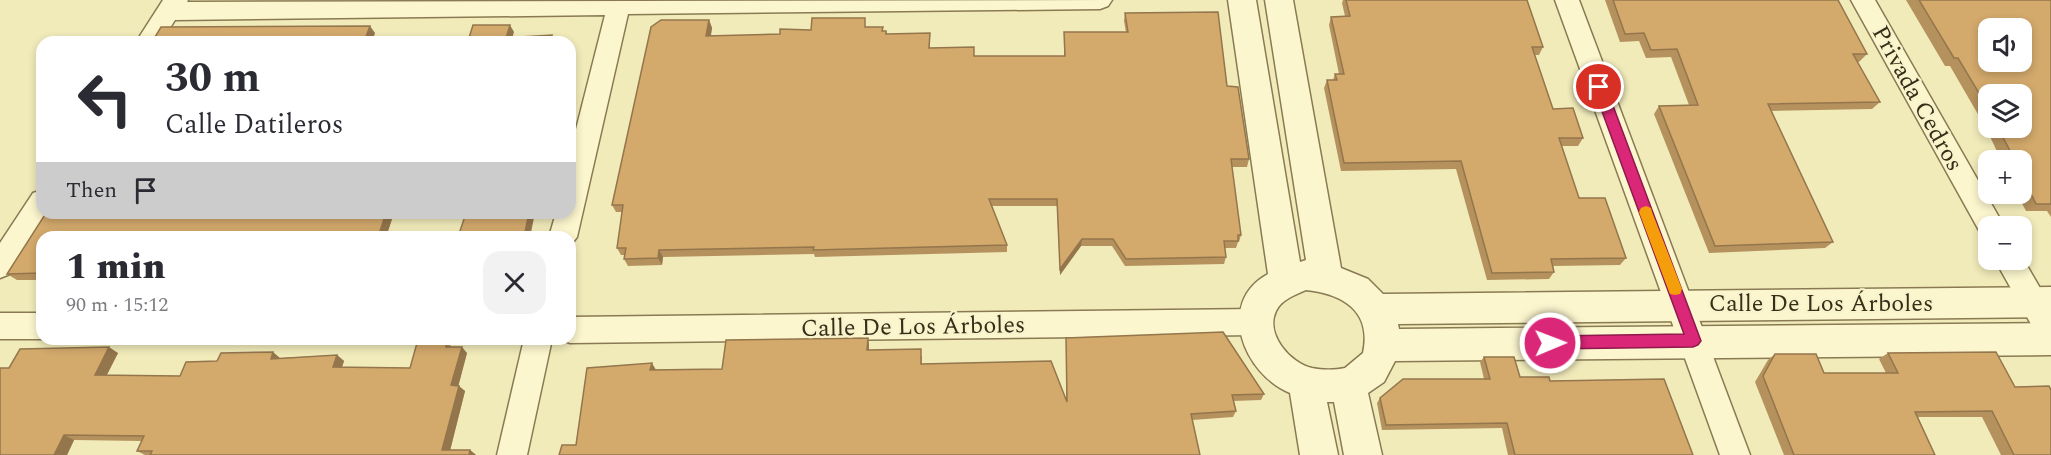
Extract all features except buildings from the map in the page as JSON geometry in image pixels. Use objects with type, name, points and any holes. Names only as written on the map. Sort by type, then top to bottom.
[{"type":"street","points":[[152,36],[173,6],[1100,0]]},
{"type":"street","points":[[1242,0],[1286,279]]},
{"type":"street","points":[[1279,0],[1325,276]]},
{"type":"street","points":[[1567,0],[1736,455]]},
{"type":"street","name":"Privada Cedros","points":[[1863,0],[1985,216]]},
{"type":"street","points":[[576,182],[619,3]]},
{"type":"street","points":[[0,266],[36,210]]},
{"type":"street","points":[[2017,270],[2042,302],[2051,333]]},
{"type":"street","points":[[1305,275],[1325,276],[1344,283],[1361,294],[1376,309],[1382,326],[1383,345],[1378,362],[1365,376],[1348,385],[1328,388],[1306,384],[1285,374],[1269,359],[1259,342],[1256,322],[1260,305],[1265,297],[1270,290],[1286,279],[1305,275]]},
{"type":"street","name":"Calle De Los Árboles","points":[[1376,309],[1680,304],[2042,302]]},
{"type":"street","name":"Calle De Los Árboles","points":[[576,330],[1256,322]]},
{"type":"street","points":[[0,326],[36,326]]},
{"type":"street","name":"Calle De Los Árboles","points":[[1383,345],[2051,339]]},
{"type":"street","points":[[512,455],[537,345]]},
{"type":"street","points":[[1306,384],[1319,455]]},
{"type":"street","points":[[1348,385],[1363,455]]},
{"type":"slow traffic","points":[[1646,212],[1675,289]]},
{"type":"route","points":[[1550,343],[1693,341],[1599,87]]}]
